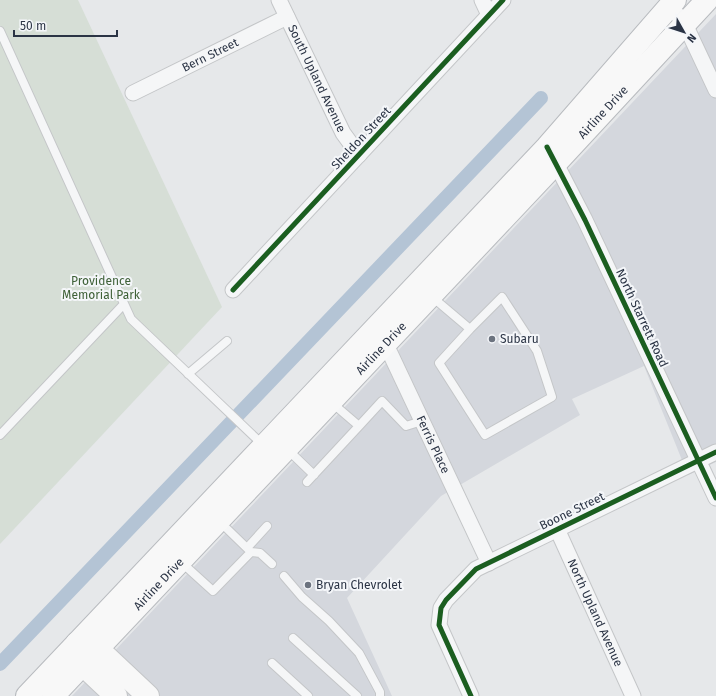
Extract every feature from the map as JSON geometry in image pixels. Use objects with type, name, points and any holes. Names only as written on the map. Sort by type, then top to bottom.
[{"type":"main road","name":"Airline Drive","points":[[27,696],[77,643],[276,451],[330,402],[381,335],[430,295],[552,155],[672,3]]},
{"type":"main road","name":"Airline Drive","points":[[53,696],[219,520],[276,451],[381,335],[552,155],[702,10]]},
{"type":"main road","points":[[116,696],[82,665],[77,643],[98,649],[148,696]]},
{"type":"street","name":"South Upland Avenue","points":[[279,0],[344,133],[359,155]]},
{"type":"street","points":[[482,0],[489,14]]},
{"type":"street","name":"Sheldon Street","points":[[233,290],[503,0]]},
{"type":"street","points":[[672,3],[702,10],[716,90]]},
{"type":"street","name":"Bern Street","points":[[133,93],[287,17]]},
{"type":"street","name":"North Starrett Road","points":[[552,155],[585,220],[716,498]]},
{"type":"street","name":"Ferris Place","points":[[381,335],[489,563]]},
{"type":"street","name":"Boone Street","points":[[471,696],[439,625],[441,608],[446,600],[476,569],[716,452]]},
{"type":"street","name":"North Upland Avenue","points":[[557,529],[633,696]]},
{"type":"lane","points":[[0,30],[131,319],[244,428],[276,451],[314,475]]},
{"type":"lane","points":[[430,295],[470,329]]},
{"type":"lane","points":[[502,297],[537,351],[552,397],[485,435],[438,363],[470,329],[502,297]]},
{"type":"lane","points":[[0,435],[124,304]]},
{"type":"lane","points":[[188,374],[227,341]]},
{"type":"lane","points":[[307,482],[382,401],[406,426],[422,421]]},
{"type":"lane","points":[[330,402],[358,426]]},
{"type":"lane","points":[[219,520],[249,550],[260,553],[272,564]]},
{"type":"lane","points":[[180,561],[214,591],[249,550],[267,526]]},
{"type":"lane","points":[[284,576],[302,597],[329,621],[359,653],[380,692],[380,696]]},
{"type":"lane","points":[[294,638],[357,696]]},
{"type":"lane","points":[[272,663],[308,696]]},
{"type":"shaded area","points":[[716,14],[716,462],[688,475],[644,366],[572,399],[580,415],[441,496],[347,598],[392,696],[72,696]]},
{"type":"green space","name":"Providence Memorial Park","points":[[0,0],[78,0],[222,307],[0,544]]},
{"type":"waterway","points":[[0,664],[541,98]]},
{"type":"cycle path","points":[[233,290],[503,0]]},
{"type":"cycle path","points":[[547,147],[585,220],[716,498]]},
{"type":"cycle path","points":[[471,696],[439,625],[441,608],[446,600],[476,569],[716,452]]},
{"type":"place","name":"Subaru","points":[[492,339]]},
{"type":"place","name":"Bryan Chevrolet","points":[[308,585]]}]
